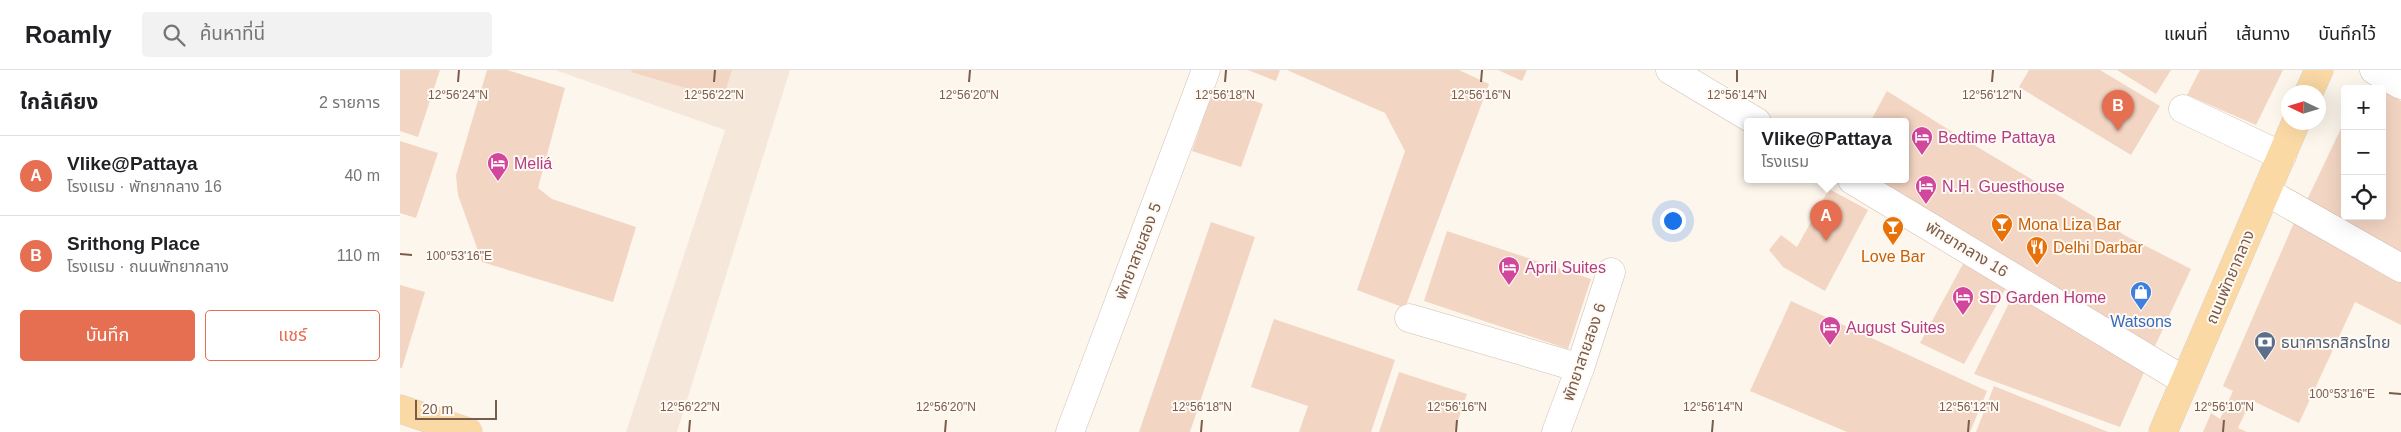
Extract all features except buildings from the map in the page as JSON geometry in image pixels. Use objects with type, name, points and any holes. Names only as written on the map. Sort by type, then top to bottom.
[{"type":"main road","points":[[2312,85],[2319,70]]},
{"type":"main road","name":"ถนนพัทยากลาง","points":[[2163,432],[2293,130]]},
{"type":"main road","points":[[400,409],[468,432]]},
{"type":"street","name":"พัทยาสายสอง 5","points":[[1070,432],[1206,70]]},
{"type":"street","points":[[1670,70],[1750,118]]},
{"type":"street","points":[[2374,70],[2401,85]]},
{"type":"street","points":[[2183,108],[2282,156]]},
{"type":"street","name":"พัทยากลาง 16","points":[[1857,183],[2185,381]]},
{"type":"street","points":[[2266,192],[2401,268]]},
{"type":"street","name":"พัทยาสายสอง 6","points":[[1556,432],[1580,368],[1611,272]]},
{"type":"street","points":[[1408,318],[1580,368]]},
{"type":"shaded area","points":[[555,70],[790,70],[677,432],[626,432],[725,130]]},
{"type":"place","name":"Srithong Place","points":[[2118,131]]},
{"type":"place","name":"Bedtime Pattaya","points":[[1922,156]]},
{"type":"place","name":"Meliá","points":[[498,182]]},
{"type":"place","name":"N.H. Guesthouse","points":[[1926,205]]},
{"type":"place","name":"Vlike@Pattaya","points":[[1826,241]]},
{"type":"place","name":"Mona Liza Bar","points":[[2002,243]]},
{"type":"place","name":"Love Bar","points":[[1893,246]]},
{"type":"place","name":"Delhi Darbar","points":[[2037,266]]},
{"type":"place","name":"April Suites","points":[[1509,286]]},
{"type":"place","name":"Watsons","points":[[2141,311]]},
{"type":"place","name":"SD Garden Home","points":[[1963,316]]},
{"type":"place","name":"August Suites","points":[[1830,346]]},
{"type":"place","name":"ธนาคารกสิกรไทย","points":[[2265,361]]}]
